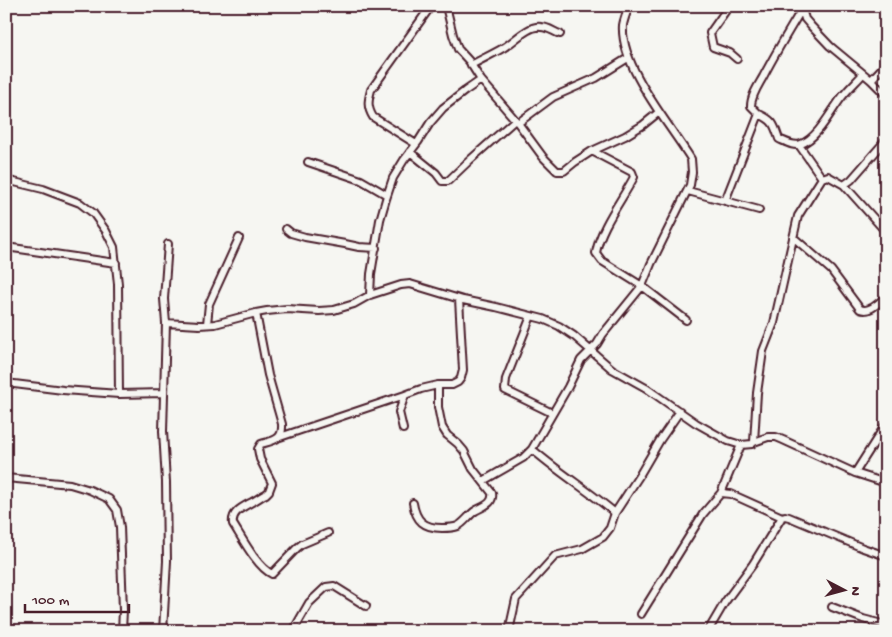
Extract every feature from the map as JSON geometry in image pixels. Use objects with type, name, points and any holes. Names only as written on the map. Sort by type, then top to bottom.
[{"type":"street","points":[[416,144],[373,117],[369,111],[368,99],[371,90],[431,6]]},
{"type":"street","points":[[446,6],[458,49],[542,157],[557,171],[564,171],[592,150],[625,136],[659,112]]},
{"type":"street","points":[[483,482],[523,458],[532,449],[568,387],[581,360],[597,344],[642,286],[651,264],[688,192],[692,172],[690,159],[680,141],[659,112],[628,58],[623,24],[629,6]]},
{"type":"street","points":[[729,6],[710,33],[713,47],[730,53],[737,59]]},
{"type":"street","points":[[801,8],[776,51],[751,102],[751,106],[759,114],[775,124],[779,138],[788,143],[799,145],[807,141],[863,74]]},
{"type":"street","points":[[801,8],[805,19],[830,46],[886,95]]},
{"type":"street","points":[[471,65],[504,48],[522,34],[536,27],[560,34]]},
{"type":"street","points":[[410,152],[430,167],[442,181],[448,181],[516,122],[553,97],[596,78],[628,58]]},
{"type":"street","points":[[871,80],[886,64]]},
{"type":"street","points":[[370,295],[371,274],[380,220],[393,178],[430,123],[443,108],[481,80]]},
{"type":"street","points":[[725,201],[759,114]]},
{"type":"street","points":[[844,185],[851,180],[886,140]]},
{"type":"street","points":[[799,145],[822,178]]},
{"type":"street","points":[[592,150],[632,172],[634,177],[608,224],[597,246],[596,253],[602,261],[642,286],[686,320]]},
{"type":"street","points":[[308,162],[360,180],[387,195]]},
{"type":"street","points":[[754,442],[757,393],[763,350],[774,323],[792,237],[798,216],[822,178],[828,176],[844,185],[886,232]]},
{"type":"street","points":[[6,180],[42,189],[80,203],[93,212],[114,246],[118,284],[119,394]]},
{"type":"street","points":[[688,192],[759,210]]},
{"type":"street","points":[[286,229],[291,233],[305,237],[359,247],[376,248]]},
{"type":"street","points":[[792,237],[831,270],[860,310],[869,310],[886,297]]},
{"type":"street","points":[[207,324],[208,304],[239,238]]},
{"type":"street","points":[[163,631],[167,561],[164,431],[164,347],[166,323],[164,298],[168,244]]},
{"type":"street","points":[[6,247],[116,263]]},
{"type":"street","points":[[166,323],[215,324],[256,313],[287,309],[334,310],[354,304],[370,295],[401,284],[410,284],[459,299],[543,319],[559,326],[574,336],[612,369],[646,388],[728,441],[741,445],[752,444],[768,437],[776,437],[855,473],[886,483]]},
{"type":"street","points":[[328,533],[302,544],[272,574],[267,572],[252,554],[232,520],[234,514],[240,509],[266,494],[272,483],[260,459],[258,448],[261,444],[280,437],[420,389],[438,385],[452,385],[458,382],[463,370],[459,299]]},
{"type":"street","points":[[256,313],[268,375],[282,424],[280,437]]},
{"type":"street","points":[[532,316],[506,378],[505,390],[552,413]]},
{"type":"street","points":[[6,383],[62,390],[119,394],[164,393]]},
{"type":"street","points":[[414,503],[415,512],[424,525],[431,527],[454,527],[460,525],[475,511],[490,502],[493,496],[473,470],[464,451],[447,435],[442,427],[438,407],[438,385]]},
{"type":"street","points":[[403,429],[399,412],[405,395]]},
{"type":"street","points":[[509,631],[516,599],[555,556],[582,549],[603,537],[610,528],[615,513],[680,411]]},
{"type":"street","points":[[855,473],[886,424]]},
{"type":"street","points":[[641,614],[703,514],[721,493],[741,445]]},
{"type":"street","points":[[532,449],[615,513]]},
{"type":"street","points":[[6,478],[70,484],[90,490],[109,499],[117,510],[120,527],[122,631]]},
{"type":"street","points":[[721,493],[731,494],[782,517],[789,516],[886,556]]},
{"type":"street","points":[[708,631],[725,602],[754,564],[782,517]]},
{"type":"street","points":[[293,631],[309,603],[326,586],[334,586],[366,606]]},
{"type":"street","points":[[832,607],[886,625]]}]
